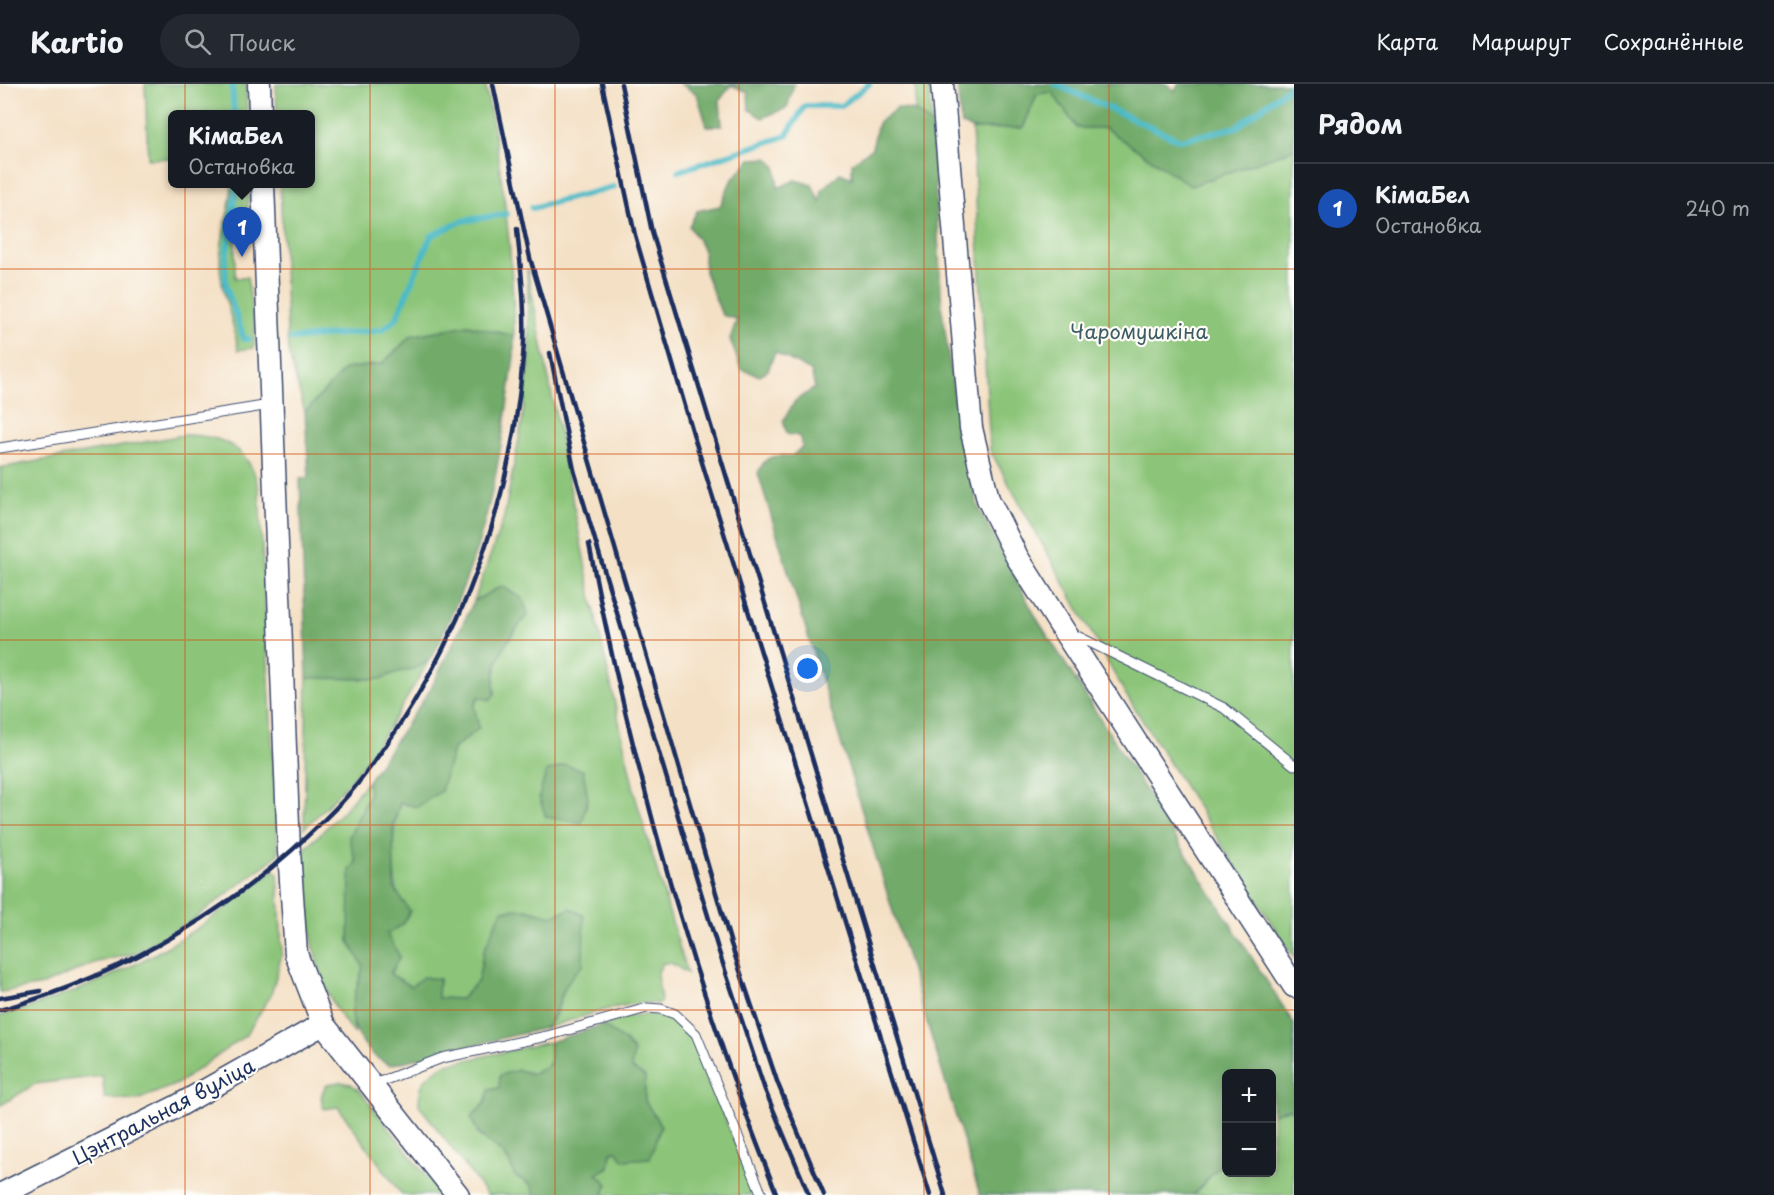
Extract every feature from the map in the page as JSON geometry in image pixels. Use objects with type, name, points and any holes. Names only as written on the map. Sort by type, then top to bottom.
[{"type":"street","points":[[259,84],[260,110]]},
{"type":"street","points":[[942,84],[971,428],[988,499],[1017,557],[1294,986]]},
{"type":"street","points":[[263,188],[289,862],[296,954],[323,1024],[458,1195]]},
{"type":"street","name":"Цэнтральная вуліца","points":[[0,1195],[178,1106],[323,1024]]},
{"type":"lane","points":[[0,448],[273,405]]},
{"type":"lane","points":[[1062,628],[1224,708],[1294,765]]},
{"type":"lane","points":[[372,1085],[442,1058],[547,1036],[624,1013],[647,1008],[661,1009],[687,1023],[696,1034],[762,1195]]},
{"type":"green space","points":[[145,84],[246,84],[247,110],[168,110],[168,158],[148,159]]},
{"type":"green space","points":[[276,84],[485,84],[505,209],[514,336],[468,325],[411,336],[382,364],[345,369],[305,412],[288,351],[280,188],[315,188],[315,110],[277,110]]},
{"type":"green space","points":[[681,84],[794,84],[787,108],[762,118],[749,109],[748,93],[731,85],[720,100],[722,126],[707,126],[697,94]]},
{"type":"green space","points":[[913,84],[929,84],[932,125],[915,111],[916,88]]},
{"type":"green space","points":[[957,84],[1167,84],[1175,91],[1178,84],[1294,84],[1294,149],[1191,186],[1105,128],[1077,128],[1052,92],[1037,94],[1023,128],[972,129],[961,124]]},
{"type":"green space","name":"Чаромушкіна","points":[[1052,92],[1077,128],[1105,128],[1191,186],[1294,149],[1294,958],[1125,693],[990,450],[972,129],[1023,128],[1037,94]]},
{"type":"green space","points":[[897,108],[915,111],[932,125],[942,310],[959,428],[978,507],[1037,619],[1294,1024],[1294,1110],[1287,1109],[1276,1113],[1276,1069],[1222,1069],[1222,1163],[1193,1195],[980,1195],[758,473],[767,459],[775,456],[792,456],[803,446],[799,436],[787,434],[783,421],[795,401],[815,388],[811,371],[775,352],[768,370],[760,376],[741,369],[730,339],[737,319],[722,315],[705,272],[703,248],[689,226],[697,211],[720,206],[731,181],[751,159],[768,158],[776,167],[778,188],[795,180],[812,185],[820,202],[822,190],[840,173],[852,178],[852,163],[872,148],[878,123]]},
{"type":"green space","points":[[232,188],[250,188],[246,232],[235,233],[235,278],[247,277],[255,327],[254,348],[238,350],[222,285],[220,263]]},
{"type":"green space","points":[[527,269],[593,604],[636,799],[687,973],[671,963],[663,963],[657,974],[661,1000],[659,1004],[633,1004],[618,1007],[545,1028],[555,1016],[569,976],[552,916],[526,909],[484,950],[478,981],[461,999],[437,998],[439,979],[411,986],[389,975],[386,934],[403,924],[397,895],[393,847],[400,803],[441,791],[453,749],[479,728],[474,706],[479,697],[495,694],[494,682],[498,660],[507,641],[528,614],[502,586],[474,601],[504,517],[522,423],[530,356]]},
{"type":"green space","points":[[468,325],[514,336],[514,356],[492,493],[473,559],[437,648],[423,665],[394,673],[383,679],[307,678],[300,479],[309,477],[305,412],[345,369],[382,364],[411,336]]},
{"type":"green space","points":[[184,435],[211,438],[233,447],[249,463],[259,489],[278,855],[191,921],[135,953],[94,963],[43,985],[0,992],[0,468]]},
{"type":"green space","points":[[502,586],[523,599],[528,614],[507,641],[498,660],[494,682],[495,694],[490,700],[478,697],[474,707],[479,728],[453,749],[441,791],[417,807],[400,803],[393,824],[394,888],[410,911],[403,924],[387,934],[400,957],[390,974],[411,986],[423,977],[439,979],[438,998],[461,999],[478,981],[484,950],[502,910],[526,909],[552,916],[571,908],[584,916],[583,966],[569,980],[545,1028],[390,1065],[368,1049],[355,1028],[353,1019],[352,1009],[363,966],[349,941],[350,870],[356,862],[349,837],[369,795],[368,781],[430,690],[474,601]]},
{"type":"green space","points":[[429,660],[373,750],[341,791],[304,828],[307,678],[383,679],[392,671],[407,671]]},
{"type":"green space","points":[[565,765],[583,770],[588,798],[582,823],[546,817],[539,797],[546,772]]},
{"type":"green space","points":[[368,781],[369,795],[349,837],[356,862],[349,941],[363,966],[352,1009],[354,1033],[327,992],[319,970],[310,923],[304,850],[341,813]]},
{"type":"green space","points":[[273,870],[278,873],[282,954],[271,995],[246,1035],[177,1084],[137,1100],[104,1098],[103,1076],[35,1084],[0,1106],[0,1016],[51,1000],[126,969],[206,922]]},
{"type":"green space","points":[[649,1014],[673,1019],[692,1036],[756,1195],[603,1195],[608,1184],[597,1174],[609,1167],[611,1152],[617,1151],[661,1126],[645,1101],[645,1077],[630,1068],[625,1041],[602,1025],[624,1017]]},
{"type":"green space","points":[[602,1025],[625,1041],[634,1052],[631,1068],[645,1077],[645,1101],[661,1126],[650,1158],[624,1160],[617,1151],[611,1152],[609,1167],[597,1174],[608,1184],[603,1195],[535,1195],[531,1185],[514,1175],[505,1157],[481,1135],[471,1117],[485,1103],[489,1090],[499,1088],[500,1075],[518,1070],[533,1074],[550,1064],[550,1042]]},
{"type":"green space","points":[[550,1042],[550,1064],[533,1074],[518,1070],[499,1088],[489,1090],[477,1134],[510,1159],[514,1175],[531,1185],[535,1195],[487,1195],[419,1105],[422,1085],[427,1077],[443,1065]]},
{"type":"green space","points":[[340,1082],[351,1084],[361,1092],[441,1195],[402,1195],[338,1107],[324,1109],[321,1099],[323,1090],[328,1084]]},
{"type":"green space","points":[[1287,1109],[1294,1110],[1294,1195],[1193,1195],[1222,1163],[1222,1177],[1276,1177],[1276,1113]]},
{"type":"waterway","points":[[232,84],[234,110]]},
{"type":"waterway","points":[[679,171],[786,136],[805,106],[841,106],[869,84]]},
{"type":"waterway","points":[[1055,84],[1180,140],[1237,127],[1293,84]]},
{"type":"waterway","points":[[532,208],[614,187]]},
{"type":"waterway","points":[[236,188],[225,263],[226,286],[244,339],[249,339]]},
{"type":"waterway","points":[[291,339],[382,330],[396,319],[431,236],[462,221],[506,214]]},
{"type":"railway","points":[[493,84],[530,258],[731,944],[778,1084],[824,1195]]},
{"type":"railway","points":[[602,84],[635,235],[695,440],[930,1195]]},
{"type":"railway","points":[[621,84],[652,232],[945,1195]]},
{"type":"railway","points":[[0,1010],[47,995],[138,956],[181,932],[222,905],[299,844],[335,809],[374,762],[395,732],[422,689],[466,599],[498,506],[518,408],[523,357],[524,310],[517,229]]},
{"type":"railway","points":[[550,353],[574,470],[718,949],[765,1090],[809,1195]]},
{"type":"railway","points":[[589,544],[625,710],[668,874],[718,1036],[777,1195]]},
{"type":"railway","points":[[0,998],[41,991]]},
{"type":"place","name":"КімаБел","points":[[242,257]]}]
